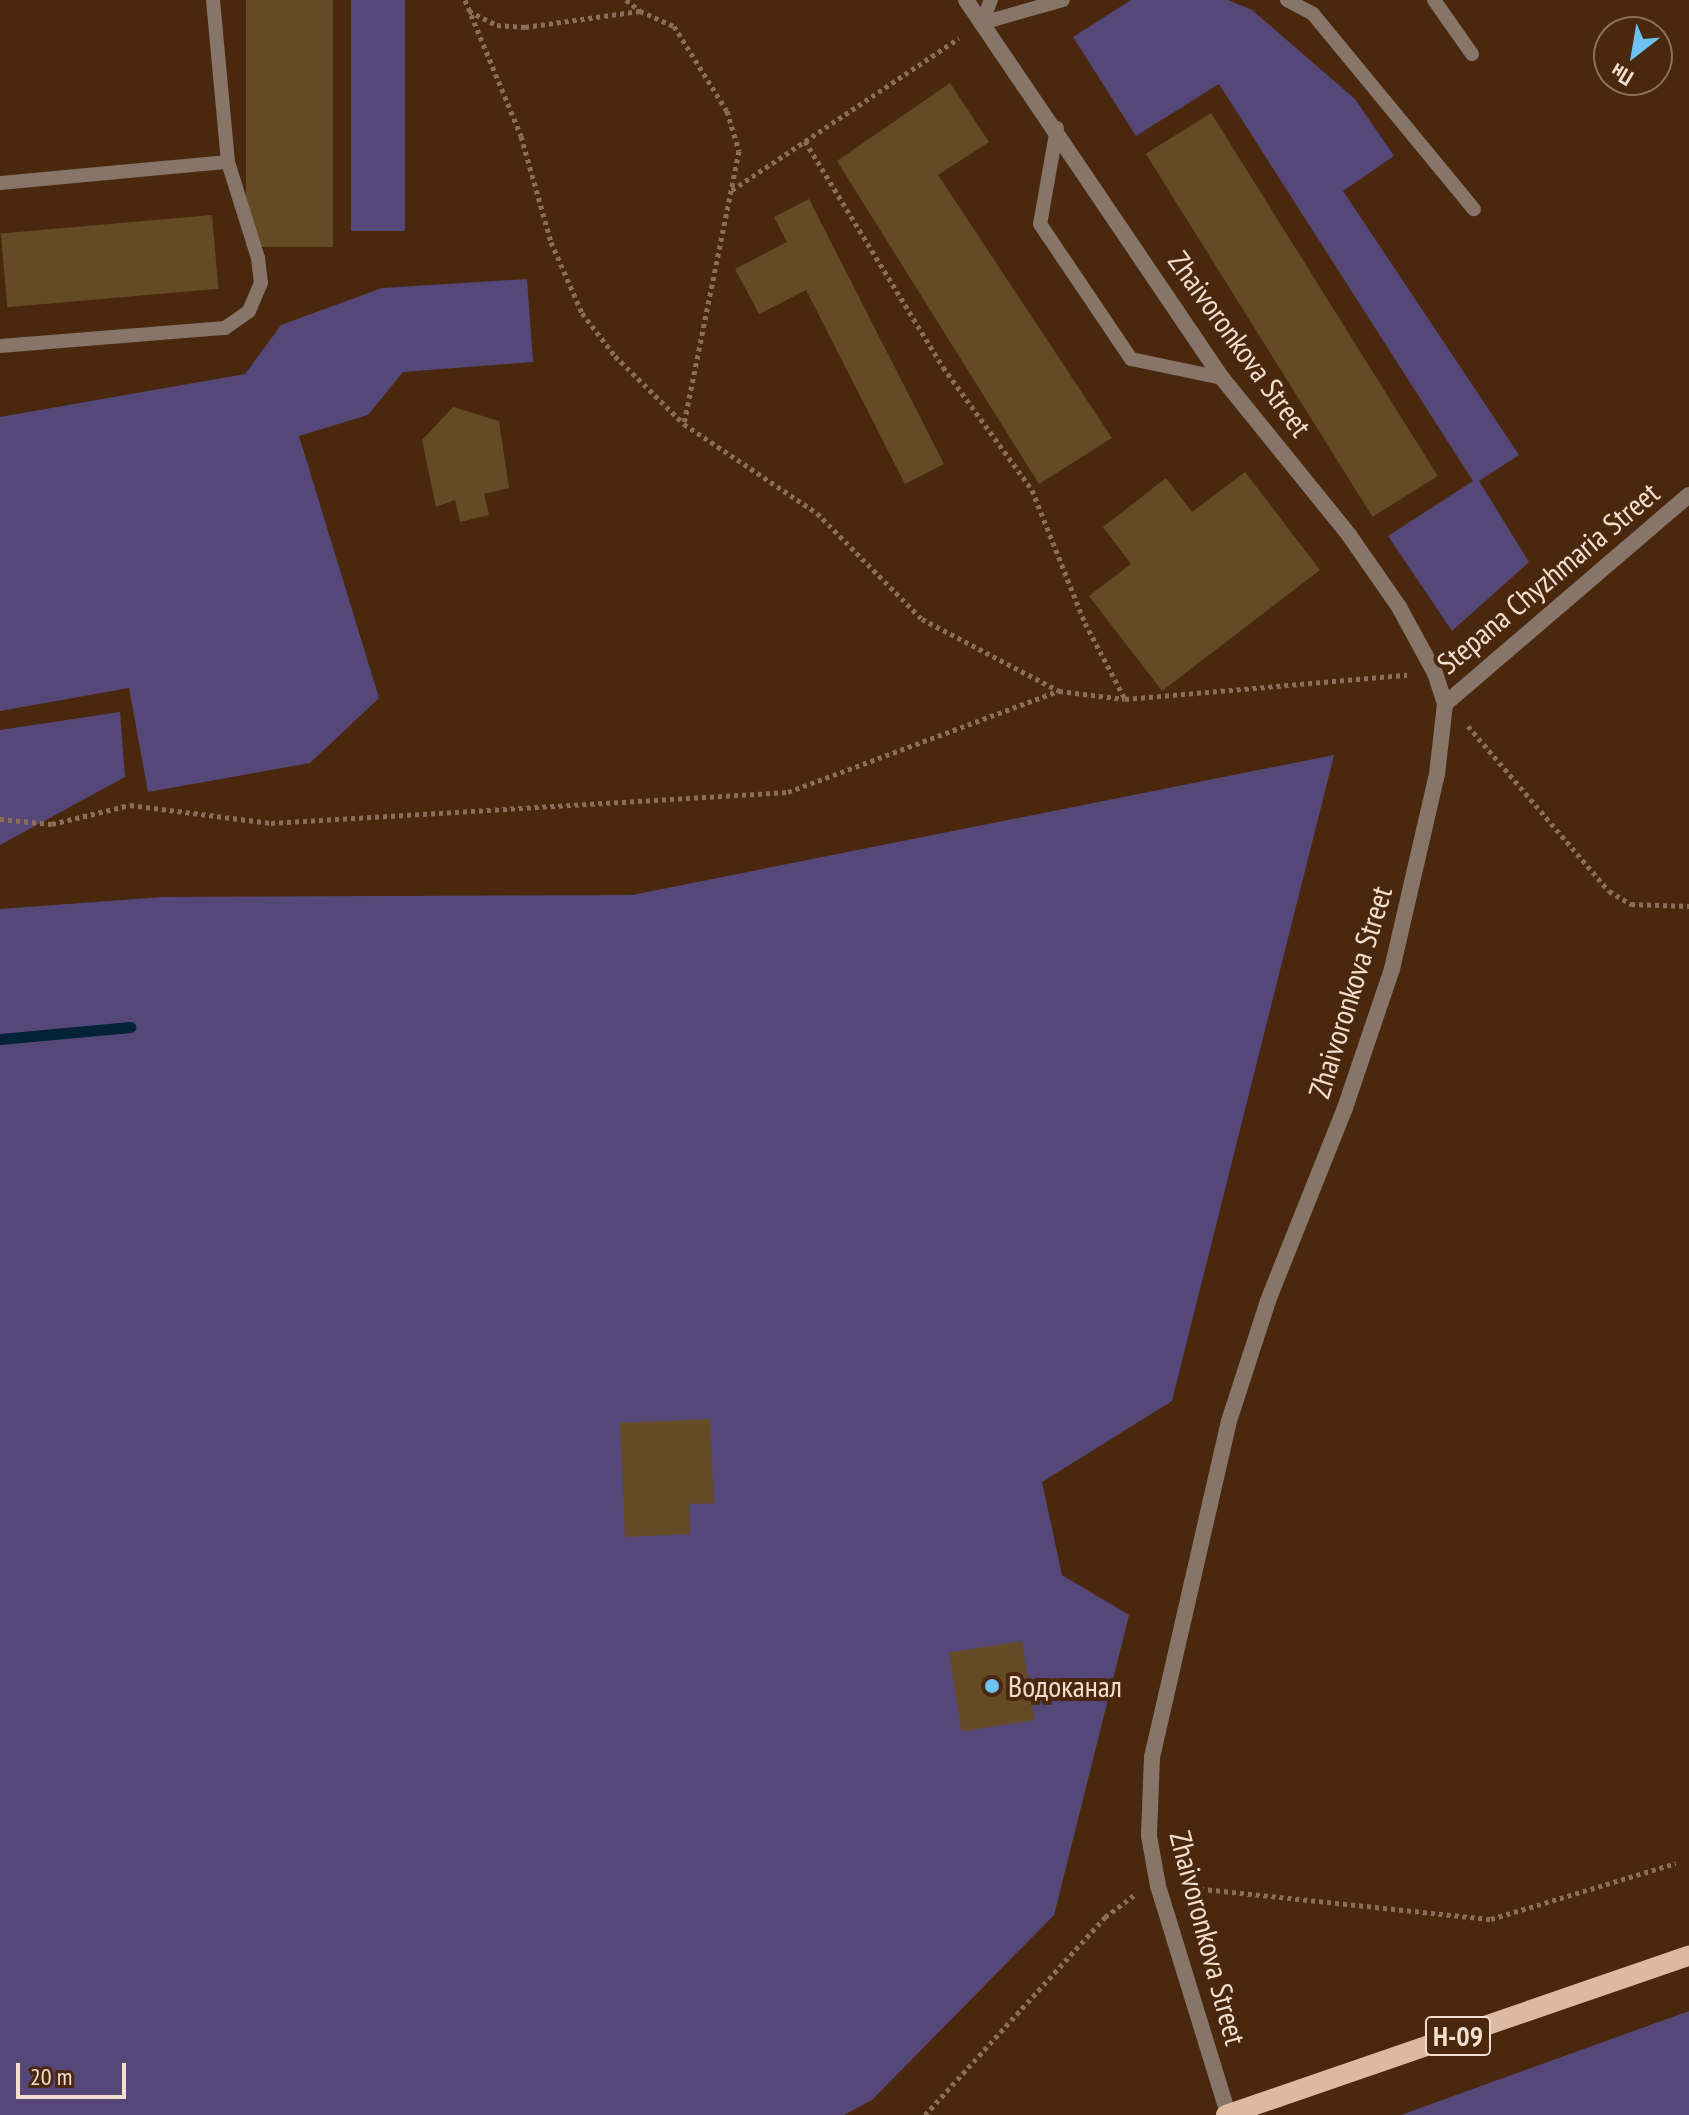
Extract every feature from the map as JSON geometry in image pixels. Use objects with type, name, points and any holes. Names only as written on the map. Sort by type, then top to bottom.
[{"type":"main road","name":"Н-09","points":[[1227,2115],[1689,1956]]},
{"type":"street","name":"Zhaivoronkova Street","points":[[966,0],[1057,127],[1222,378],[1349,535],[1416,634],[1435,673],[1445,704],[1426,831],[1392,969],[1345,1108],[1268,1301],[1204,1524],[1152,1757],[1149,1836],[1158,1886],[1227,2115]]},
{"type":"street","name":"Stepana Chyzhmaria Street","points":[[1445,704],[1689,495]]},
{"type":"lane","points":[[0,346],[225,328],[249,311],[261,283],[258,258],[228,162],[213,0]]},
{"type":"lane","points":[[982,23],[991,0]]},
{"type":"lane","points":[[982,23],[1063,0]]},
{"type":"lane","points":[[1287,0],[1313,14],[1474,209]]},
{"type":"lane","points":[[1434,0],[1472,54]]},
{"type":"lane","points":[[1057,127],[1040,224],[1131,359],[1222,378]]},
{"type":"lane","points":[[0,183],[228,162]]},
{"type":"path","points":[[465,0],[521,136],[551,242],[582,313],[615,356],[684,424],[817,513],[922,619],[1059,691],[1125,699],[1435,673]]},
{"type":"path","points":[[626,0],[640,11],[674,26],[727,111],[739,151],[684,424]]},
{"type":"path","points":[[468,11],[497,25],[525,27],[640,11]]},
{"type":"path","points":[[731,191],[982,23]]},
{"type":"path","points":[[805,141],[943,367],[1032,490],[1085,623],[1125,699]]},
{"type":"path","points":[[0,819],[52,824],[130,805],[271,823],[788,792],[1059,691]]},
{"type":"path","points":[[1445,704],[1479,736],[1609,891],[1631,904],[1689,906]]},
{"type":"path","points":[[925,2115],[1105,1917],[1132,1895],[1158,1886],[1241,1890],[1469,1920],[1519,1913],[1676,1863]]},
{"type":"shaded area","points":[[351,0],[405,0],[405,231],[351,231]]},
{"type":"shaded area","points":[[1131,0],[1228,0],[1252,10],[1355,99],[1394,156],[1343,191],[1519,455],[1479,481],[1529,562],[1452,631],[1388,536],[1473,481],[1219,84],[1136,136],[1073,37]]},
{"type":"shaded area","points":[[527,279],[533,362],[403,372],[368,415],[299,436],[379,698],[310,763],[148,792],[129,688],[0,711],[0,417],[245,374],[281,325],[382,288]]},
{"type":"shaded area","points":[[120,712],[125,777],[0,845],[0,730]]},
{"type":"shaded area","points":[[1334,755],[1172,1401],[1042,1482],[1062,1575],[1129,1615],[1054,1915],[872,2100],[844,2115],[0,2115],[0,909],[163,897],[632,895]]},
{"type":"shaded area","points":[[1689,2011],[1689,2115],[1401,2115]]},
{"type":"building","points":[[246,0],[333,0],[333,247],[246,247]]},
{"type":"building","points":[[950,83],[989,142],[938,175],[1112,438],[1039,484],[837,161]]},
{"type":"building","points":[[1211,113],[1438,476],[1373,517],[1146,154]]},
{"type":"building","points":[[809,199],[944,464],[905,484],[806,290],[759,314],[735,269],[787,242],[774,217]]},
{"type":"building","points":[[212,215],[218,289],[7,307],[1,233]]},
{"type":"building","points":[[453,407],[499,421],[509,488],[484,494],[489,515],[460,522],[455,500],[436,507],[422,440]]},
{"type":"building","points":[[1245,472],[1320,570],[1162,691],[1089,596],[1131,564],[1103,527],[1166,478],[1192,512]]},
{"type":"building","points":[[710,1419],[714,1503],[689,1504],[690,1534],[625,1537],[620,1423]]},
{"type":"building","name":"Водоканал","points":[[1022,1641],[1035,1720],[961,1732],[949,1653]]},
{"type":"waterway","points":[[0,1039],[130,1027]]},
{"type":"place","name":"Водоканал","points":[[992,1686]]}]
